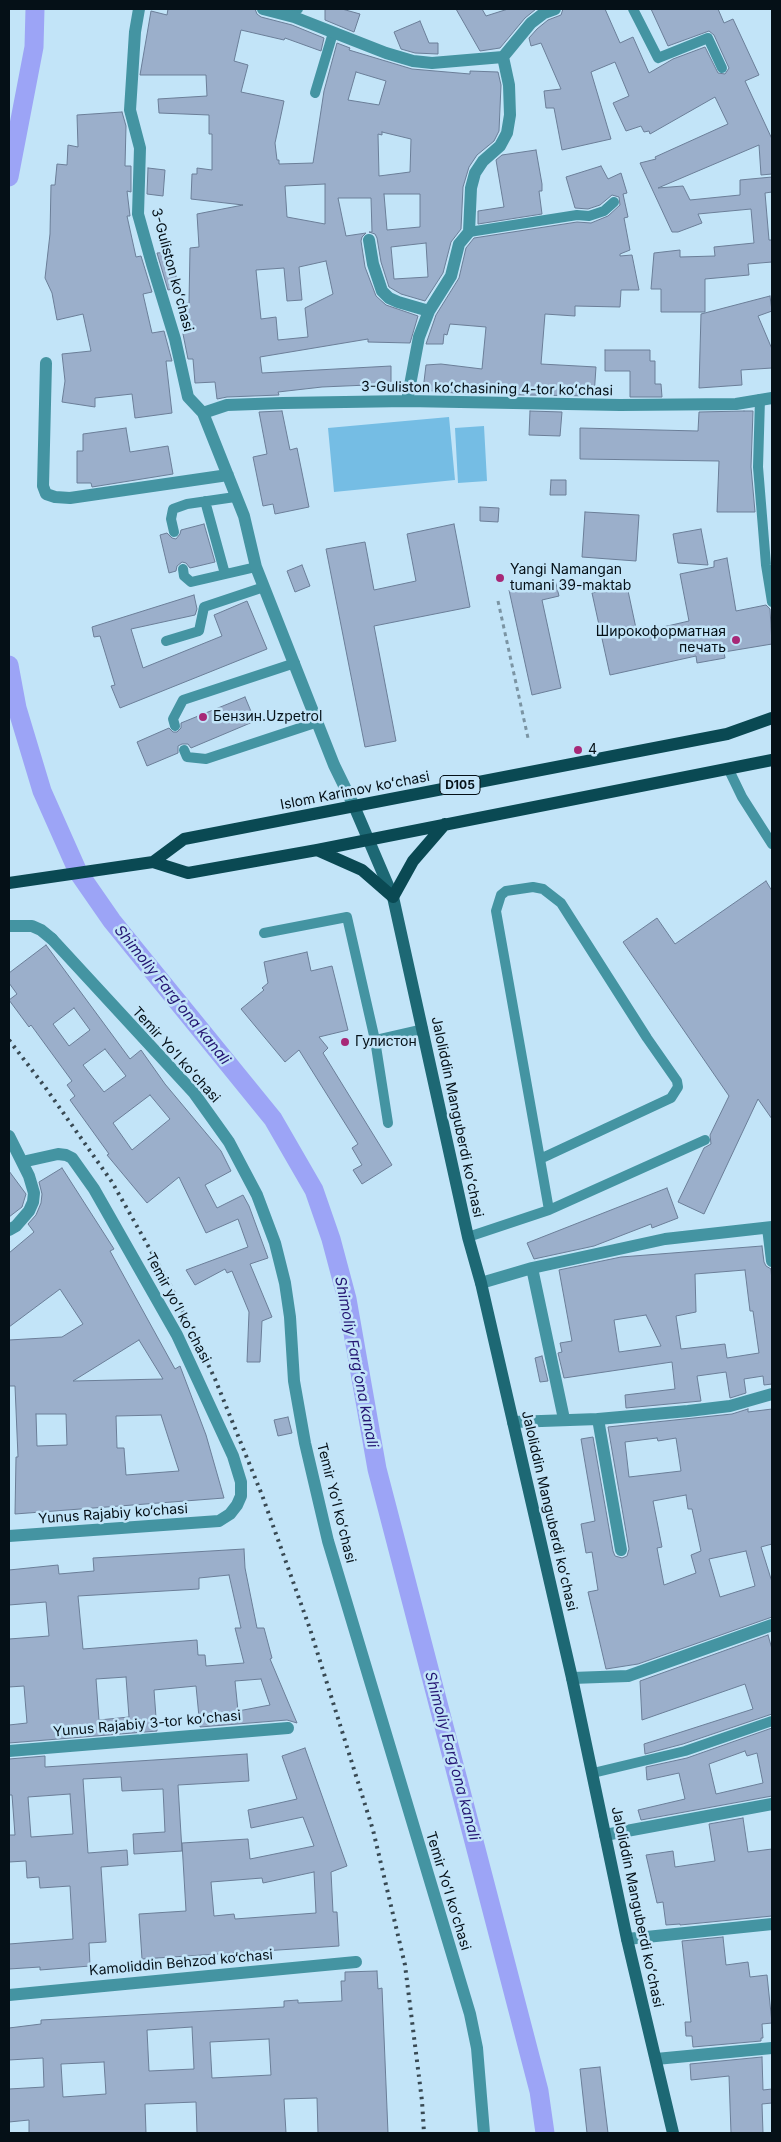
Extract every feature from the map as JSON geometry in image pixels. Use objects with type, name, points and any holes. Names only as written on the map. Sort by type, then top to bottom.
[{"type":"main road","name":"Islom Karimov koʻchasi","points":[[153,862],[184,839],[727,734],[772,718]]},
{"type":"main road","name":"Islom Karimov koʻchasi","points":[[9,883],[153,862],[188,873],[317,850],[772,760]]},
{"type":"main road","name":"Jaloliddin Manguberdi koʻchasi","points":[[354,806],[394,897],[468,1237],[481,1283],[572,1678],[627,1939],[673,2133]]},
{"type":"main road","points":[[317,850],[362,870],[394,897],[413,861],[445,824]]},
{"type":"street","name":"3-Guliston koʻchasi","points":[[139,9],[135,32],[130,110],[140,148],[138,214],[176,339],[188,397],[203,413],[244,516],[256,567],[264,588],[334,765],[354,806]]},
{"type":"street","points":[[263,9],[283,14],[386,53],[413,61],[432,63],[503,57],[531,23],[544,13],[554,9]]},
{"type":"street","points":[[407,401],[412,364],[419,337],[429,311],[451,276],[459,244],[469,232],[471,188],[476,173],[483,161],[500,146],[507,133],[510,115],[509,85],[503,57]]},
{"type":"street","points":[[369,240],[372,264],[382,291],[389,298],[398,302],[429,311]]},
{"type":"street","points":[[46,363],[43,486],[46,494],[70,498],[228,475]]},
{"type":"street","name":"3-Guliston koʻchasining 4-tor koʻchasi","points":[[203,413],[227,405],[407,401],[630,405],[736,404],[766,399]]},
{"type":"street","name":"Temir Yoʻl koʻchasi","points":[[9,926],[32,926],[41,930],[194,1093],[229,1142],[257,1195],[275,1243],[285,1283],[290,1316],[294,1381],[305,1443],[328,1541],[470,2014],[477,2048],[484,2133]]},
{"type":"street","points":[[9,1136],[29,1176],[34,1193],[33,1202],[22,1219],[9,1230]]},
{"type":"street","name":"Temir yoʻl koʻchasi","points":[[22,1162],[58,1154],[66,1154],[72,1158],[94,1189],[147,1278],[177,1335],[233,1456],[241,1482],[241,1496],[237,1505],[230,1514],[219,1521]]},
{"type":"street","points":[[481,1283],[532,1268],[665,1239],[770,1228],[772,1261]]},
{"type":"street","points":[[532,1268],[564,1419]]},
{"type":"street","points":[[513,1422],[598,1419],[730,1406],[772,1394]]},
{"type":"street","points":[[598,1419],[621,1550]]},
{"type":"street","name":"Yunus Rajabiy ko‘chasi","points":[[9,1536],[219,1521]]},
{"type":"street","points":[[572,1678],[628,1676],[772,1625]]},
{"type":"street","name":"Yunus Rajabiy 3-tor koʻchasi","points":[[9,1751],[288,1728]]},
{"type":"street","points":[[605,1835],[745,1811],[772,1804]]},
{"type":"street","points":[[627,1939],[772,1924]]},
{"type":"street","name":"Kamoliddin Behzod ko‘chasi","points":[[9,1995],[356,1962]]},
{"type":"street","points":[[656,2060],[772,2048]]},
{"type":"lane","points":[[283,14],[298,9]]},
{"type":"lane","points":[[633,9],[658,58],[708,38],[722,68]]},
{"type":"lane","points":[[315,93],[334,33]]},
{"type":"lane","points":[[469,232],[577,215],[589,216],[604,211],[614,202]]},
{"type":"lane","points":[[766,399],[758,467],[766,565],[772,602]]},
{"type":"lane","points":[[174,532],[171,519],[174,509],[187,504],[235,497]]},
{"type":"lane","points":[[205,502],[224,574]]},
{"type":"lane","points":[[183,569],[184,576],[191,582],[256,567]]},
{"type":"lane","points":[[166,641],[199,631],[204,607],[264,588]]},
{"type":"lane","points":[[175,726],[173,719],[183,700],[295,663]]},
{"type":"lane","points":[[184,750],[187,757],[206,759],[318,722]]},
{"type":"lane","points":[[728,768],[742,797],[772,844]]},
{"type":"lane","points":[[540,1160],[671,1098],[678,1087],[677,1081],[647,1038],[561,902],[543,889],[533,887],[506,891],[501,895],[496,911],[540,1160],[549,1210]]},
{"type":"lane","points":[[264,933],[347,917],[375,1040],[388,1124]]},
{"type":"lane","points":[[375,1040],[422,1029]]},
{"type":"lane","points":[[468,1237],[549,1210],[705,1140]]},
{"type":"lane","points":[[593,1773],[685,1751],[772,1721]]},
{"type":"path","points":[[498,602],[528,738]]},
{"type":"shaded area","points":[[449,417],[455,480],[334,492],[328,428]]},
{"type":"shaded area","points":[[484,426],[487,481],[458,483],[455,428]]},
{"type":"building","points":[[168,9],[255,9],[261,17],[292,25],[324,38],[321,51],[285,38],[284,40],[241,30],[234,61],[248,65],[241,92],[284,101],[275,143],[279,164],[313,163],[324,91],[337,43],[350,48],[349,50],[412,69],[470,74],[470,71],[498,72],[501,85],[499,131],[494,141],[477,155],[469,167],[463,187],[461,229],[451,242],[443,273],[425,301],[401,294],[389,287],[381,262],[377,238],[375,234],[369,232],[372,232],[371,198],[338,198],[346,236],[366,233],[361,241],[365,267],[376,296],[386,305],[418,316],[410,343],[368,342],[368,339],[260,357],[262,373],[391,366],[391,384],[322,387],[278,392],[279,395],[217,399],[215,382],[195,383],[193,359],[188,359],[177,304],[189,303],[190,248],[199,247],[197,214],[243,205],[191,199],[192,174],[197,174],[197,168],[212,170],[212,134],[209,134],[209,115],[159,113],[158,99],[207,96],[206,75],[140,75],[151,11],[167,15]],"holes":[[[356,72],[386,81],[379,105],[348,100]],[[382,132],[411,139],[410,172],[379,176],[378,134],[382,135]],[[325,184],[325,224],[287,217],[285,186]],[[384,194],[420,194],[420,227],[387,230]],[[426,243],[428,277],[394,279],[391,247]],[[326,261],[333,294],[305,308],[308,337],[278,340],[276,317],[261,319],[256,270],[284,268],[287,301],[302,300],[299,267]]]},
{"type":"building","points":[[325,9],[342,9],[360,14],[354,32],[325,20]]},
{"type":"building","points":[[456,9],[482,9],[486,16],[508,9],[536,9],[525,18],[500,48],[480,51]]},
{"type":"building","points":[[563,9],[605,9],[620,43],[633,37],[649,73],[673,59],[705,47],[718,73],[725,74],[729,68],[714,35],[709,31],[668,46],[651,9],[718,9],[724,23],[733,19],[759,75],[745,81],[772,139],[772,174],[761,175],[759,145],[658,188],[683,186],[690,200],[740,195],[740,180],[772,177],[772,192],[765,193],[769,240],[772,240],[772,262],[748,264],[749,275],[705,279],[705,312],[661,312],[661,289],[651,289],[654,253],[680,250],[680,257],[715,256],[714,247],[754,243],[751,209],[698,214],[702,223],[678,232],[672,232],[640,163],[656,159],[655,157],[728,124],[715,97],[650,134],[649,131],[644,132],[641,126],[626,131],[613,103],[629,96],[615,62],[591,72],[611,139],[562,150],[554,108],[546,108],[544,91],[561,89],[541,43],[531,46],[529,38],[548,20],[561,15]]},
{"type":"building","points":[[420,21],[429,43],[438,43],[438,54],[415,53],[401,49],[394,32]]},
{"type":"building","points":[[122,112],[126,126],[125,166],[131,166],[131,192],[127,191],[130,216],[127,216],[136,257],[141,256],[152,292],[143,294],[152,333],[164,331],[172,361],[166,361],[172,413],[135,418],[132,394],[95,398],[95,407],[62,402],[65,381],[62,354],[91,351],[83,314],[57,320],[52,293],[45,278],[50,234],[51,185],[55,185],[57,164],[67,165],[68,145],[78,147],[77,115]]},
{"type":"building","points":[[536,150],[542,184],[542,191],[539,191],[542,214],[478,224],[478,211],[504,207],[496,160],[502,155]]},
{"type":"building","points":[[601,166],[608,179],[621,173],[627,193],[623,194],[628,217],[624,218],[630,250],[620,254],[620,256],[632,255],[639,290],[621,290],[620,307],[575,306],[575,316],[545,314],[541,364],[596,367],[594,396],[466,394],[423,390],[426,365],[441,364],[482,369],[486,327],[450,324],[447,335],[444,334],[443,344],[426,344],[436,315],[459,278],[466,248],[474,238],[577,222],[591,223],[608,216],[620,205],[619,197],[612,195],[600,205],[588,209],[575,208],[566,177]]},
{"type":"building","points":[[148,168],[165,170],[163,196],[147,194]]},
{"type":"building","points":[[172,252],[178,288],[168,290],[157,253]]},
{"type":"building","points":[[770,296],[772,311],[758,316],[772,349],[772,368],[741,370],[742,385],[699,388],[701,314]]},
{"type":"building","points":[[605,350],[650,350],[650,361],[655,361],[655,384],[661,384],[662,397],[630,397],[630,371],[605,371]]},
{"type":"building","points":[[282,411],[290,450],[297,448],[309,507],[275,514],[273,504],[263,506],[253,457],[267,454],[259,412]]},
{"type":"building","points":[[530,411],[562,412],[560,436],[529,435]]},
{"type":"building","points":[[753,411],[751,467],[755,512],[717,512],[719,461],[580,459],[580,428],[698,431],[699,412]]},
{"type":"building","points":[[126,428],[130,452],[168,446],[173,474],[92,487],[91,483],[77,483],[77,451],[83,451],[83,434]]},
{"type":"building","points":[[551,480],[566,480],[566,495],[550,495]]},
{"type":"building","points":[[480,507],[499,508],[498,522],[480,521]]},
{"type":"building","points":[[585,512],[639,515],[636,561],[582,557]]},
{"type":"building","points":[[204,524],[215,562],[190,568],[186,563],[182,562],[177,566],[176,571],[169,573],[160,535],[167,533],[176,539],[181,530]]},
{"type":"building","points":[[454,524],[470,607],[374,626],[396,741],[365,747],[326,549],[365,542],[374,590],[416,581],[407,534]]},
{"type":"building","points":[[701,529],[708,565],[678,563],[673,534]]},
{"type":"building","points":[[727,558],[736,611],[766,605],[770,609],[772,644],[724,652],[725,658],[697,663],[696,656],[610,675],[592,593],[627,586],[637,633],[689,621],[680,574],[714,567],[714,561]]},
{"type":"building","points":[[302,565],[310,586],[295,592],[287,571]]},
{"type":"building","points":[[555,580],[559,596],[542,600],[561,688],[532,695],[509,590]]},
{"type":"building","points":[[194,595],[197,609],[195,615],[131,629],[143,668],[222,636],[214,615],[247,601],[267,649],[120,708],[111,686],[115,685],[100,636],[94,637],[92,627]]},
{"type":"building","points":[[245,697],[255,721],[191,748],[188,744],[182,744],[178,746],[178,753],[147,766],[137,742],[169,728],[173,732],[177,732],[181,728],[181,723]]},
{"type":"building","points":[[766,881],[772,891],[772,1119],[758,1099],[704,1214],[678,1202],[704,1148],[711,1144],[710,1135],[729,1096],[623,942],[657,918],[675,944]]},
{"type":"building","points":[[46,945],[130,1059],[141,1050],[165,1084],[221,1151],[231,1171],[205,1185],[217,1208],[243,1195],[249,1206],[268,1258],[250,1264],[272,1317],[262,1321],[260,1362],[247,1362],[249,1312],[232,1271],[227,1273],[225,1269],[195,1285],[186,1270],[248,1247],[238,1219],[206,1233],[179,1177],[147,1203],[107,1155],[109,1154],[70,1100],[75,1096],[67,1085],[72,1081],[31,1025],[29,1027],[9,1000],[17,994],[9,983],[9,973]],"holes":[[[74,1008],[90,1030],[69,1046],[53,1024]],[[105,1049],[126,1076],[104,1092],[83,1065]],[[150,1095],[170,1119],[132,1150],[113,1123]]]},
{"type":"building","points":[[307,952],[311,971],[332,966],[348,1030],[319,1037],[328,1048],[323,1053],[392,1165],[362,1184],[353,1170],[362,1165],[352,1148],[358,1144],[299,1050],[285,1062],[241,1009],[264,990],[262,988],[268,983],[264,962]]},
{"type":"building","points":[[62,1168],[114,1249],[110,1251],[175,1369],[180,1366],[206,1435],[224,1498],[15,1514],[16,1457],[18,1457],[15,1386],[9,1386],[9,1340],[62,1337],[83,1324],[60,1289],[9,1327],[9,1253],[34,1232],[28,1224],[36,1215],[41,1203],[42,1194],[39,1182]],"holes":[[[139,1340],[163,1379],[73,1381]],[[36,1414],[66,1414],[67,1445],[37,1446]],[[161,1415],[179,1471],[126,1475],[124,1448],[117,1448],[116,1416]]]},
{"type":"building","points":[[9,1171],[26,1194],[22,1207],[9,1217]]},
{"type":"building","points":[[667,1188],[678,1218],[652,1228],[651,1224],[594,1246],[534,1259],[527,1243]]},
{"type":"building","points":[[762,1246],[764,1262],[771,1269],[772,1282],[772,1384],[764,1385],[763,1376],[744,1379],[746,1393],[730,1398],[726,1372],[697,1376],[701,1401],[626,1408],[625,1395],[675,1389],[672,1362],[564,1378],[558,1353],[562,1352],[560,1343],[572,1341],[559,1270],[621,1257]],"holes":[[[745,1270],[750,1311],[753,1311],[759,1353],[727,1358],[725,1344],[681,1349],[676,1316],[696,1312],[695,1274]],[[646,1315],[661,1346],[619,1352],[614,1320]]]},
{"type":"building","points":[[542,1356],[548,1381],[540,1382],[535,1358]]},
{"type":"building","points":[[748,1409],[748,1412],[772,1409],[772,1544],[761,1547],[772,1582],[772,1617],[638,1664],[606,1669],[588,1592],[598,1590],[592,1552],[586,1553],[581,1524],[595,1521],[581,1439],[593,1437],[613,1551],[615,1556],[622,1558],[627,1556],[629,1549],[608,1427],[732,1414]],"holes":[[[657,1438],[658,1441],[676,1438],[681,1471],[629,1477],[625,1442]],[[686,1495],[688,1509],[692,1509],[701,1551],[691,1555],[696,1573],[664,1585],[657,1548],[662,1547],[653,1501]],[[746,1551],[755,1586],[720,1597],[709,1559]]]},
{"type":"building","points":[[288,1417],[292,1433],[278,1436],[274,1420]]},
{"type":"building","points":[[244,1549],[245,1568],[257,1628],[264,1628],[272,1658],[270,1659],[297,1723],[287,1720],[200,1727],[196,1686],[154,1690],[157,1731],[9,1743],[9,1725],[27,1723],[24,1686],[9,1687],[9,1639],[49,1636],[46,1602],[9,1605],[9,1570],[58,1565],[59,1574],[94,1571],[93,1558]],"holes":[[[229,1575],[241,1628],[235,1628],[244,1663],[206,1666],[205,1655],[198,1655],[197,1640],[83,1649],[78,1596],[199,1589],[199,1578]],[[126,1677],[129,1717],[99,1720],[96,1679]],[[261,1679],[270,1705],[238,1711],[235,1681]]]},
{"type":"building","points":[[768,1635],[772,1649],[772,1714],[683,1744],[645,1754],[644,1744],[753,1709],[745,1684],[642,1720],[640,1681]]},
{"type":"building","points":[[772,1728],[772,1796],[641,1820],[638,1810],[685,1799],[679,1773],[647,1780],[646,1767],[687,1758]],"holes":[[[745,1751],[747,1756],[757,1753],[763,1783],[716,1794],[709,1764]]]},
{"type":"building","points":[[305,1748],[347,1866],[331,1872],[333,1912],[337,1912],[339,1946],[142,1959],[139,1914],[186,1911],[182,1843],[248,1839],[250,1859],[314,1846],[303,1817],[251,1828],[248,1810],[297,1799],[282,1756]],"holes":[[[314,1872],[316,1913],[235,1919],[234,1914],[214,1916],[211,1882],[262,1878],[263,1883]]]},
{"type":"building","points":[[247,1754],[249,1781],[178,1785],[182,1851],[134,1854],[133,1834],[165,1832],[163,1789],[122,1791],[121,1777],[83,1779],[88,1853],[127,1850],[128,1865],[101,1867],[106,1942],[89,1943],[90,1966],[40,1970],[40,1967],[9,1969],[9,1944],[73,1939],[70,1886],[40,1888],[39,1877],[27,1878],[26,1861],[9,1862],[9,1835],[15,1835],[12,1795],[9,1795],[9,1759],[45,1756],[45,1767]],"holes":[[[70,1794],[73,1834],[31,1837],[28,1797]]]},
{"type":"building","points":[[743,1818],[748,1852],[772,1849],[772,1916],[666,1925],[663,1902],[657,1903],[646,1855],[673,1851],[675,1867],[715,1861],[709,1824]]},
{"type":"building","points":[[723,1937],[726,1965],[748,1962],[750,1977],[767,1975],[772,2023],[762,2024],[763,2038],[761,2038],[761,2041],[693,2047],[692,2036],[686,2036],[685,2022],[691,2022],[682,1941]]},
{"type":"building","points":[[377,1971],[378,1989],[382,1988],[388,2133],[318,2133],[317,2098],[284,2099],[286,2133],[197,2133],[196,2102],[145,2104],[146,2133],[29,2133],[29,2120],[9,2122],[9,2089],[44,2087],[43,2058],[9,2060],[9,2028],[41,2024],[41,2020],[284,2007],[284,2001],[298,2000],[298,2003],[342,2001],[341,1981],[345,1981],[345,1972]],"holes":[[[192,2027],[194,2069],[149,2071],[147,2030]],[[269,2039],[271,2075],[212,2078],[210,2042]],[[104,2062],[106,2094],[63,2097],[61,2064]]]},
{"type":"building","points":[[762,2057],[763,2090],[772,2089],[772,2103],[762,2104],[763,2133],[731,2133],[729,2076],[691,2080],[690,2064]]},
{"type":"building","points":[[600,2067],[608,2133],[587,2133],[580,2069]]},
{"type":"waterway","name":"Shimoliy Fargʻona kanali","points":[[9,177],[34,47],[35,9]]},
{"type":"waterway","name":"Shimoliy Fargʻona kanali","points":[[9,665],[17,708],[42,791],[78,872],[112,921],[273,1119],[314,1190],[331,1239],[347,1299],[377,1469],[539,2091],[545,2133]]},
{"type":"railway","points":[[9,1040],[45,1087],[112,1182],[169,1283],[215,1379],[262,1495],[310,1629],[373,1830],[405,1965],[422,2101],[424,2133]]},
{"type":"place","name":"Yangi Namangan tumani 39-maktab","points":[[500,578]]},
{"type":"place","name":"Широкоформатная печать","points":[[736,640]]},
{"type":"place","name":"Бензин.Uzpetrol","points":[[203,717]]},
{"type":"place","name":"4","points":[[578,750]]},
{"type":"place","name":"Гулистон","points":[[345,1042]]}]
